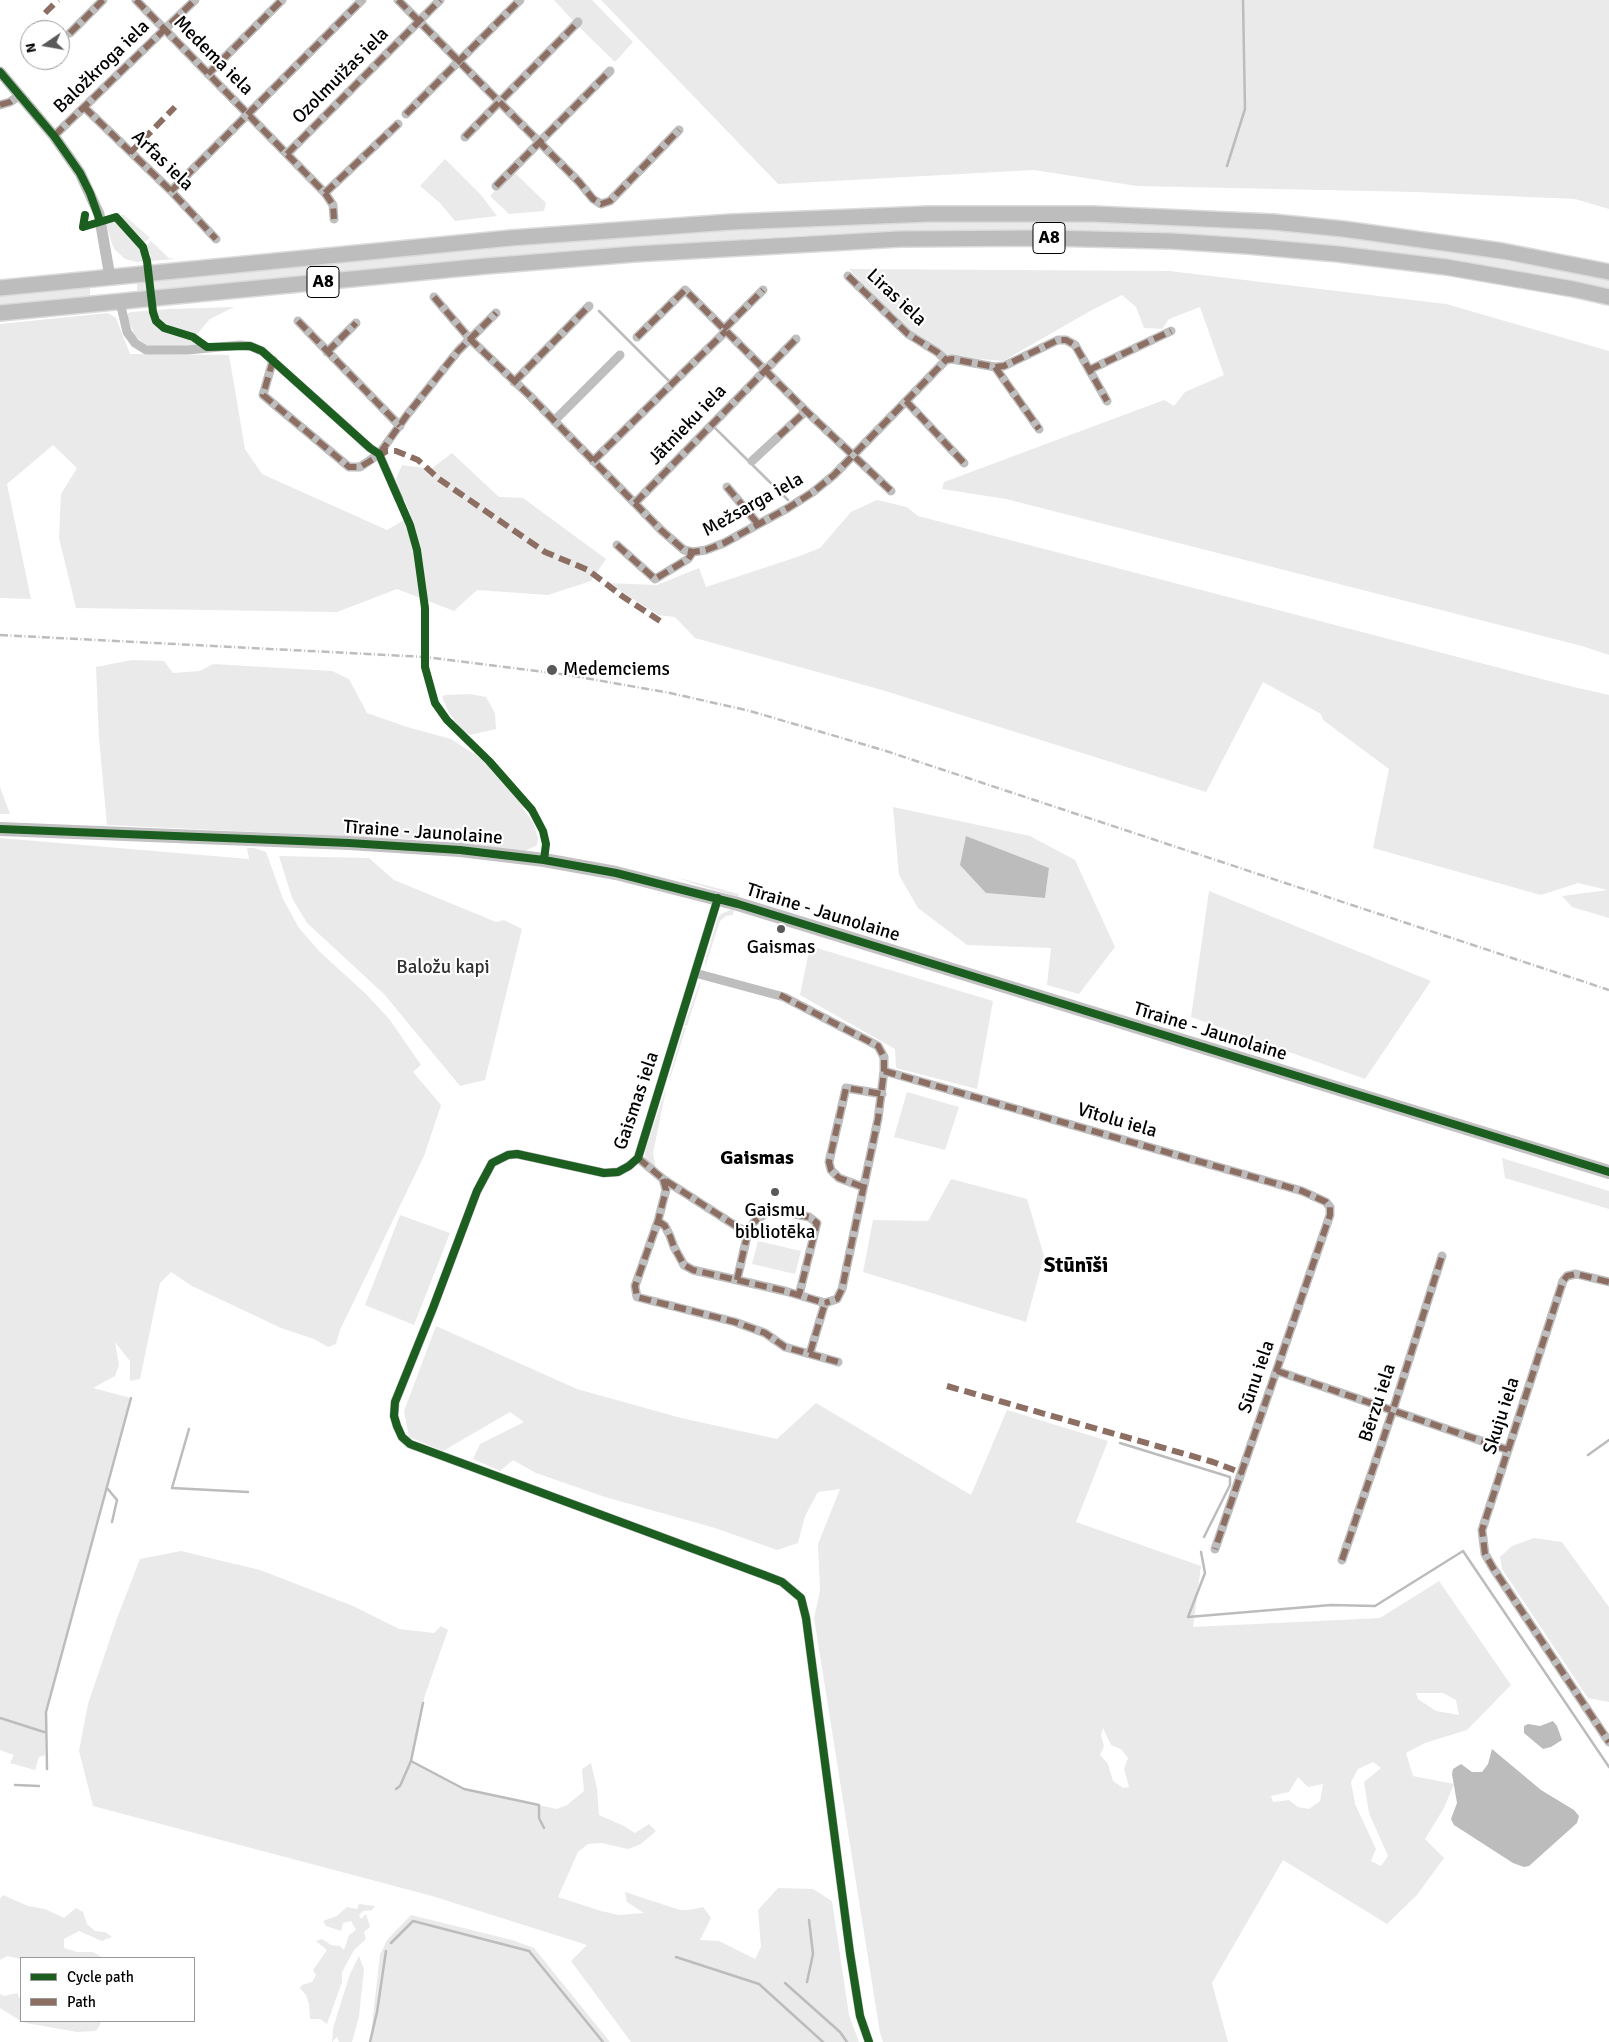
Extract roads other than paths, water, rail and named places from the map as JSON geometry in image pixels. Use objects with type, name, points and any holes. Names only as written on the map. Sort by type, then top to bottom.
[{"type":"highway","name":"A8","points":[[0,288],[511,238],[731,222],[928,214],[1012,213],[1181,218],[1343,229],[1502,251],[1609,272]]},
{"type":"highway","name":"A8","points":[[0,314],[476,267],[645,253],[900,239],[1047,238],[1171,241],[1338,254],[1446,267],[1609,297]]},
{"type":"main road","name":"Tīraine - Jaunolaine","points":[[0,828],[349,843],[487,852],[616,873],[718,898],[1609,1172]]},
{"type":"street","points":[[70,34],[103,0]]},
{"type":"street","name":"Medema iela","points":[[136,0],[325,193],[333,205],[334,219]]},
{"type":"street","name":"Baložkroga iela","points":[[54,136],[194,0]]},
{"type":"street","points":[[208,74],[282,0]]},
{"type":"street","name":"Ozolmuižas iela","points":[[248,113],[362,0]]},
{"type":"street","points":[[398,0],[593,199],[601,204],[610,201],[680,130]]},
{"type":"street","name":"Ozolmuižas iela","points":[[287,154],[440,0]]},
{"type":"street","points":[[406,114],[520,0]]},
{"type":"street","points":[[465,137],[578,22]]},
{"type":"street","points":[[496,186],[610,71]]},
{"type":"street","points":[[0,72],[54,136],[80,173],[99,214],[110,278]]},
{"type":"street","points":[[0,105],[10,102],[20,95]]},
{"type":"street","name":"Arfas iela","points":[[84,107],[171,191],[216,239]]},
{"type":"street","name":"Medema iela","points":[[171,191],[248,113]]},
{"type":"street","points":[[325,193],[398,124]]},
{"type":"street","name":"Liras iela","points":[[848,276],[908,334],[937,352],[946,360]]},
{"type":"street","points":[[638,337],[685,290],[852,456],[891,491]]},
{"type":"street","name":"Jātnieku iela","points":[[593,461],[763,290]]},
{"type":"street","name":"Mežsarga iela","points":[[434,297],[470,339],[634,503],[684,550],[693,552],[715,546],[813,492],[834,475],[946,360]]},
{"type":"street","points":[[120,302],[127,332],[135,343],[146,350],[188,350],[207,347],[250,346],[262,351],[379,454],[399,500]]},
{"type":"street","points":[[514,382],[589,306]]},
{"type":"street","points":[[274,360],[264,395],[349,467],[360,467],[379,454],[458,351],[496,313]]},
{"type":"street","points":[[298,321],[400,426]]},
{"type":"street","points":[[327,352],[356,323]]},
{"type":"street","points":[[1089,370],[1171,332]]},
{"type":"street","name":"Jātnieku iela","points":[[634,503],[796,340]]},
{"type":"street","points":[[946,360],[952,359],[995,367],[1004,366],[1058,340],[1066,340],[1075,345],[1107,401]]},
{"type":"street","points":[[554,422],[620,355]]},
{"type":"street","points":[[995,367],[1039,430]]},
{"type":"street","points":[[906,401],[964,462]]},
{"type":"street","points":[[752,461],[806,411]]},
{"type":"street","points":[[727,486],[758,524]]},
{"type":"street","points":[[618,545],[655,579],[688,559],[693,552]]},
{"type":"street","name":"Gaismas iela","points":[[718,898],[638,1158],[618,1172],[604,1173],[525,1155],[508,1155],[497,1160],[487,1171],[477,1191],[395,1402],[396,1426],[402,1437],[410,1444],[782,1582],[801,1598],[806,1618],[850,1953],[860,2016],[869,2042]]},
{"type":"street","points":[[658,1221],[665,1226],[684,1265],[693,1270],[799,1295],[825,1304],[837,1299],[842,1289],[882,1094],[884,1056],[878,1046],[780,995],[695,973]]},
{"type":"street","name":"Vītolu iela","points":[[884,1071],[1302,1191],[1326,1202],[1330,1208],[1330,1215]]},
{"type":"street","points":[[863,1187],[839,1178],[831,1170],[829,1162],[846,1088],[882,1094]]},
{"type":"street","name":"Gaismas iela","points":[[638,1158],[663,1179],[738,1228],[748,1232]]},
{"type":"street","points":[[663,1179],[666,1190],[658,1221],[635,1286],[637,1297],[734,1322],[765,1333],[785,1346],[838,1362]]},
{"type":"street","points":[[737,1280],[748,1232],[754,1222],[767,1212],[776,1210],[809,1216],[817,1223],[799,1295]]},
{"type":"street","name":"Sūnu iela","points":[[1215,1550],[1330,1215]]},
{"type":"street","name":"Bērzu iela","points":[[1342,1560],[1394,1410],[1442,1256]]},
{"type":"street","name":"Skuju iela","points":[[1609,1282],[1576,1274],[1567,1276],[1560,1288],[1482,1530],[1485,1554],[1502,1583],[1609,1742]]},
{"type":"street","points":[[810,1353],[825,1304]]},
{"type":"street","points":[[1276,1371],[1508,1450]]},
{"type":"waterway","points":[[1227,166],[1245,109],[1243,0]]},
{"type":"waterway","points":[[599,311],[669,381]]},
{"type":"waterway","points":[[714,427],[788,500]]},
{"type":"waterway","points":[[47,1769],[46,1712],[131,1398]]},
{"type":"waterway","points":[[189,1429],[172,1488],[248,1492]]},
{"type":"waterway","points":[[1588,1455],[1609,1440]]},
{"type":"waterway","points":[[1120,1443],[1230,1477],[1230,1485],[1204,1537]]},
{"type":"waterway","points":[[107,1488],[117,1500],[112,1522]]},
{"type":"waterway","points":[[1201,1552],[1205,1573],[1188,1617],[1331,1605],[1375,1606],[1463,1551],[1609,1767]]},
{"type":"waterway","points":[[396,1789],[400,1786],[411,1761],[423,1703]]},
{"type":"waterway","points":[[0,1718],[44,1732]]},
{"type":"waterway","points":[[411,1761],[464,1789],[539,1805],[539,1818],[544,1828]]},
{"type":"waterway","points":[[15,1785],[39,1786]]},
{"type":"waterway","points":[[807,1982],[813,1954],[809,1920]]},
{"type":"waterway","points":[[391,1943],[413,1921],[529,1951],[603,2042]]},
{"type":"waterway","points":[[370,2042],[377,2012],[386,1951]]},
{"type":"waterway","points":[[676,1957],[759,1984],[823,2042]]},
{"type":"waterway","points":[[785,1983],[840,2032],[847,2042]]},
{"type":"railway","points":[[0,635],[426,657],[568,675],[670,693],[750,711],[886,751],[1609,990]]},
{"type":"place","name":"Medemciems","points":[[552,670]]},
{"type":"place","name":"Gaismas","points":[[781,929]]},
{"type":"place","name":"Gaismu bibliotēka","points":[[775,1192]]},
{"type":"district","name":"Gaismas","points":[[757,1159]]},
{"type":"district","name":"Stūnīši","points":[[1076,1266]]},
{"type":"park label","name":"Baložu kapi","points":[[443,968]]}]
